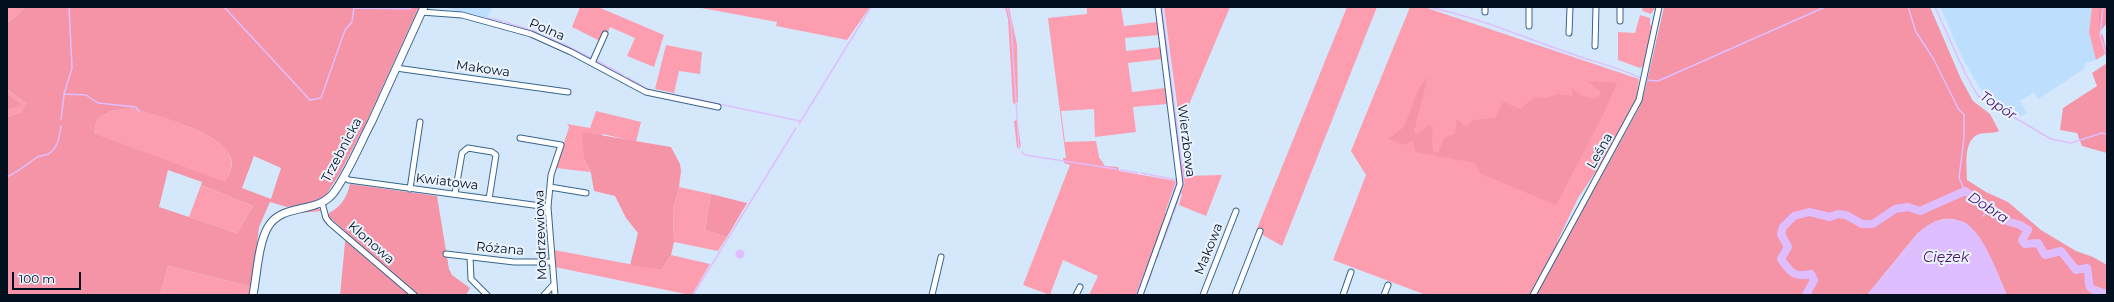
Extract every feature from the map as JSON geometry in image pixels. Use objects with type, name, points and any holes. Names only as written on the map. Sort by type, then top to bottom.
[{"type":"street","name":"Wierzbowa","points":[[1140,295],[1180,184],[1158,7]]},
{"type":"street","points":[[1529,7],[1529,26]]},
{"type":"street","points":[[1569,33],[1570,7]]},
{"type":"street","points":[[1595,46],[1596,7]]},
{"type":"street","points":[[1620,7],[1620,21]]},
{"type":"street","name":"Leśna","points":[[1533,295],[1639,100],[1659,7]]},
{"type":"street","name":"Polna","points":[[423,10],[462,15],[526,32],[541,37],[646,92],[718,107]]},
{"type":"street","name":"Trzebnicka","points":[[322,203],[332,195],[361,145],[423,10]]},
{"type":"street","points":[[592,63],[605,34]]},
{"type":"street","name":"Makowa","points":[[396,68],[568,92]]},
{"type":"street","points":[[410,189],[420,122]]},
{"type":"street","name":"Modrzewiowa","points":[[520,138],[561,145],[551,175],[548,207],[555,295]]},
{"type":"street","points":[[455,194],[462,153],[468,148],[492,152],[496,155],[490,199]]},
{"type":"street","name":"Kwiatowa","points":[[343,177],[349,180],[410,189],[548,207]]},
{"type":"street","points":[[550,186],[586,193]]},
{"type":"street","points":[[253,295],[264,237],[270,223],[279,215],[322,203]]},
{"type":"street","name":"Klonowa","points":[[322,203],[326,218],[414,295]]},
{"type":"street","name":"Makowa","points":[[1203,295],[1236,211]]},
{"type":"street","points":[[1235,295],[1260,231]]},
{"type":"street","name":"Różana","points":[[446,254],[514,262],[552,262]]},
{"type":"street","points":[[932,295],[941,256]]},
{"type":"street","points":[[470,257],[471,279],[487,295]]},
{"type":"street","points":[[1343,295],[1351,272]]},
{"type":"street","points":[[544,295],[554,284]]},
{"type":"street","points":[[1384,295],[1388,285]]},
{"type":"street","points":[[1076,295],[1080,287]]},
{"type":"shaded area","points":[[7,7],[24,7],[16,17],[7,23]]},
{"type":"shaded area","points":[[24,7],[419,7],[366,123],[340,173],[326,195],[310,203],[287,207],[270,202],[259,227],[252,287],[168,266],[160,295],[7,295],[7,117],[21,112],[26,103],[7,89],[7,23],[16,17]],"holes":[[[131,108],[169,119],[213,138],[223,146],[232,161],[230,172],[225,182],[94,133],[97,119],[111,111]],[[254,156],[281,168],[271,199],[242,188]],[[168,170],[202,182],[201,185],[253,206],[237,233],[159,207]]]},
{"type":"shaded area","points":[[441,7],[492,7],[487,18]]},
{"type":"shaded area","points":[[580,7],[598,7],[664,35],[654,67],[627,56],[635,38],[610,27],[604,43],[572,27]]},
{"type":"shaded area","points":[[696,7],[870,7],[847,40],[776,26],[777,22]]},
{"type":"shaded area","points":[[1005,7],[1009,7],[1017,45],[1018,102],[1013,104],[1008,19]]},
{"type":"shaded area","points":[[1087,7],[1121,7],[1124,26],[1157,22],[1159,35],[1125,38],[1126,51],[1161,47],[1163,59],[1128,63],[1132,92],[1165,88],[1167,104],[1133,107],[1136,132],[1095,137],[1094,109],[1061,111],[1065,142],[1096,141],[1099,157],[1105,166],[1118,167],[1119,171],[1176,181],[1165,213],[1168,213],[1137,295],[1089,295],[1098,276],[1063,260],[1050,295],[1023,285],[1070,165],[1064,163],[1063,158],[1066,158],[1048,18],[1087,14]]},
{"type":"shaded area","points":[[1164,7],[1230,7],[1180,126]]},
{"type":"shaded area","points":[[1347,7],[1377,7],[1282,246],[1256,231]]},
{"type":"shaded area","points":[[1410,7],[1424,7],[1639,79],[1636,101],[1597,170],[1578,198],[1558,240],[1555,250],[1532,295],[1426,295],[1333,260],[1366,175],[1351,151]]},
{"type":"shaded area","points":[[1643,7],[1656,7],[1651,14],[1642,11]]},
{"type":"shaded area","points":[[1664,7],[1930,7],[1961,79],[1973,101],[1990,114],[1999,131],[1979,134],[1973,138],[1968,149],[1966,162],[1967,180],[1986,192],[2008,202],[2041,230],[2076,251],[2093,257],[2107,265],[2107,295],[2007,295],[1993,263],[1975,233],[1963,223],[1950,219],[1935,222],[1917,234],[1867,295],[1536,295],[1639,108],[1644,94]]},
{"type":"shaded area","points":[[1940,7],[2092,7],[2089,32],[2096,60],[2086,63],[2084,69],[2038,99],[2034,92],[2020,101],[2027,113],[2021,116],[1986,96],[1979,87],[1961,55]]},
{"type":"shaded area","points":[[2092,7],[2099,7],[2099,33],[2103,35],[2107,53],[2096,60],[2089,32]]},
{"type":"shaded area","points":[[2099,7],[2107,7],[2107,23],[2099,33]]},
{"type":"shaded area","points":[[1640,15],[1650,18],[1650,25],[1652,26],[1644,66],[1640,68],[1618,60],[1618,32],[1635,33]]},
{"type":"shaded area","points":[[666,45],[702,52],[700,74],[679,71],[674,93],[655,89]]},
{"type":"shaded area","points":[[2107,63],[2107,153],[2082,146],[2077,133],[2060,130],[2063,108],[2097,86],[2092,73]]},
{"type":"shaded area","points":[[1428,76],[1414,132],[1418,134],[1429,125],[1433,126],[1433,152],[1438,153],[1444,138],[1455,134],[1457,119],[1466,127],[1473,120],[1495,118],[1503,102],[1521,109],[1534,97],[1546,98],[1557,94],[1573,96],[1572,88],[1580,95],[1593,99],[1600,96],[1600,91],[1587,81],[1617,83],[1602,117],[1556,205],[1481,174],[1475,163],[1416,152],[1412,141],[1404,145],[1388,139],[1404,127],[1418,90]]},
{"type":"shaded area","points":[[7,89],[26,103],[21,112],[7,117]]},
{"type":"shaded area","points":[[7,94],[22,105],[7,110]]},
{"type":"shaded area","points":[[130,108],[154,114],[185,125],[213,139],[223,146],[229,154],[231,162],[230,172],[225,183],[94,133],[97,119],[111,111]]},
{"type":"shaded area","points":[[596,111],[641,122],[636,142],[603,134],[584,159],[590,172],[556,168],[569,127],[567,124],[590,128]]},
{"type":"shaded area","points":[[1017,120],[1021,146],[1017,148],[1014,121]]},
{"type":"shaded area","points":[[582,132],[671,147],[680,164],[681,171],[679,187],[673,210],[674,242],[671,255],[661,270],[630,265],[638,233],[626,218],[615,196],[594,191],[591,173],[584,159]]},
{"type":"shaded area","points":[[1184,164],[1186,176],[1222,175],[1206,216],[1179,205],[1182,194],[1180,193],[1181,181],[1178,165]]},
{"type":"shaded area","points":[[350,184],[437,196],[449,269],[452,275],[470,288],[466,295],[340,295],[346,232],[328,216],[329,213],[337,208],[343,201]]},
{"type":"shaded area","points":[[201,185],[253,206],[237,233],[189,217]]},
{"type":"shaded area","points":[[679,187],[711,194],[705,230],[727,237],[718,251],[674,242],[673,210]]},
{"type":"shaded area","points":[[711,194],[747,203],[727,237],[705,230]]},
{"type":"shaded area","points":[[318,208],[322,211],[300,213],[301,212]]},
{"type":"shaded area","points":[[554,250],[661,270],[671,255],[710,264],[692,295],[690,295],[555,267]]},
{"type":"shaded area","points":[[168,266],[252,287],[250,295],[160,295]]},
{"type":"water","name":"Ciężek","points":[[1949,219],[1964,222],[1978,236],[1990,255],[2007,295],[1867,295],[1917,234],[1924,228],[1940,220]]},
{"type":"water","points":[[738,250],[742,250],[744,254],[742,258],[738,258],[736,256],[736,252]]},
{"type":"waterway","points":[[69,7],[72,68],[64,94],[86,95],[98,103],[136,107],[140,112]]},
{"type":"waterway","points":[[224,7],[310,100],[321,98],[345,30],[352,22],[354,7]]},
{"type":"waterway","points":[[799,124],[871,7]]},
{"type":"waterway","points":[[1007,7],[1011,22],[1019,149]]},
{"type":"waterway","points":[[1162,7],[1184,183],[1174,212]]},
{"type":"waterway","points":[[1428,7],[1484,22],[1575,55],[1617,68],[1641,78]]},
{"type":"waterway","points":[[1646,80],[1658,81],[1825,7]]},
{"type":"waterway","points":[[1908,7],[1916,32],[1933,58],[1959,110],[1964,114],[1964,138],[1959,178],[1965,191]]},
{"type":"waterway","name":"Topór","points":[[1935,7],[1965,73],[1978,96],[2051,139],[2071,143],[2102,133],[2107,134]]},
{"type":"waterway","points":[[2103,7],[2100,36],[2107,57]]},
{"type":"waterway","points":[[354,8],[411,9]]},
{"type":"waterway","points":[[488,18],[502,21]]},
{"type":"waterway","points":[[505,22],[540,33]]},
{"type":"waterway","points":[[545,35],[591,58]]},
{"type":"waterway","points":[[596,60],[623,75]]},
{"type":"waterway","points":[[627,77],[649,90]]},
{"type":"waterway","points":[[653,91],[677,95]]},
{"type":"waterway","points":[[61,119],[64,95]]},
{"type":"waterway","points":[[681,96],[800,121]]},
{"type":"waterway","points":[[7,177],[38,157],[51,152],[58,142],[61,126]]},
{"type":"waterway","points":[[693,295],[796,128]]},
{"type":"waterway","points":[[1022,152],[1025,155],[1116,169]]},
{"type":"waterway","points":[[1120,170],[1138,173]]},
{"type":"waterway","points":[[1141,173],[1177,180],[1171,200]]},
{"type":"waterway","name":"Dobra","points":[[1806,295],[1814,280],[1811,274],[1800,275],[1793,273],[1781,259],[1788,247],[1781,234],[1783,227],[1794,216],[1809,212],[1830,217],[1838,214],[1846,215],[1862,224],[1873,224],[1895,209],[1908,207],[1920,211],[1965,191],[1994,210],[2003,220],[2020,225],[2028,230],[2022,240],[2025,244],[2038,243],[2045,255],[2061,251],[2076,270],[2087,268],[2091,288],[2107,294]]},
{"type":"waterway","points":[[1983,216],[1990,208]]},
{"type":"waterway","points":[[1160,249],[1172,218]]},
{"type":"waterway","points":[[1157,258],[1159,254]]},
{"type":"waterway","points":[[1136,295],[1152,255]]},
{"type":"waterway","points":[[1147,285],[1152,272]]}]
